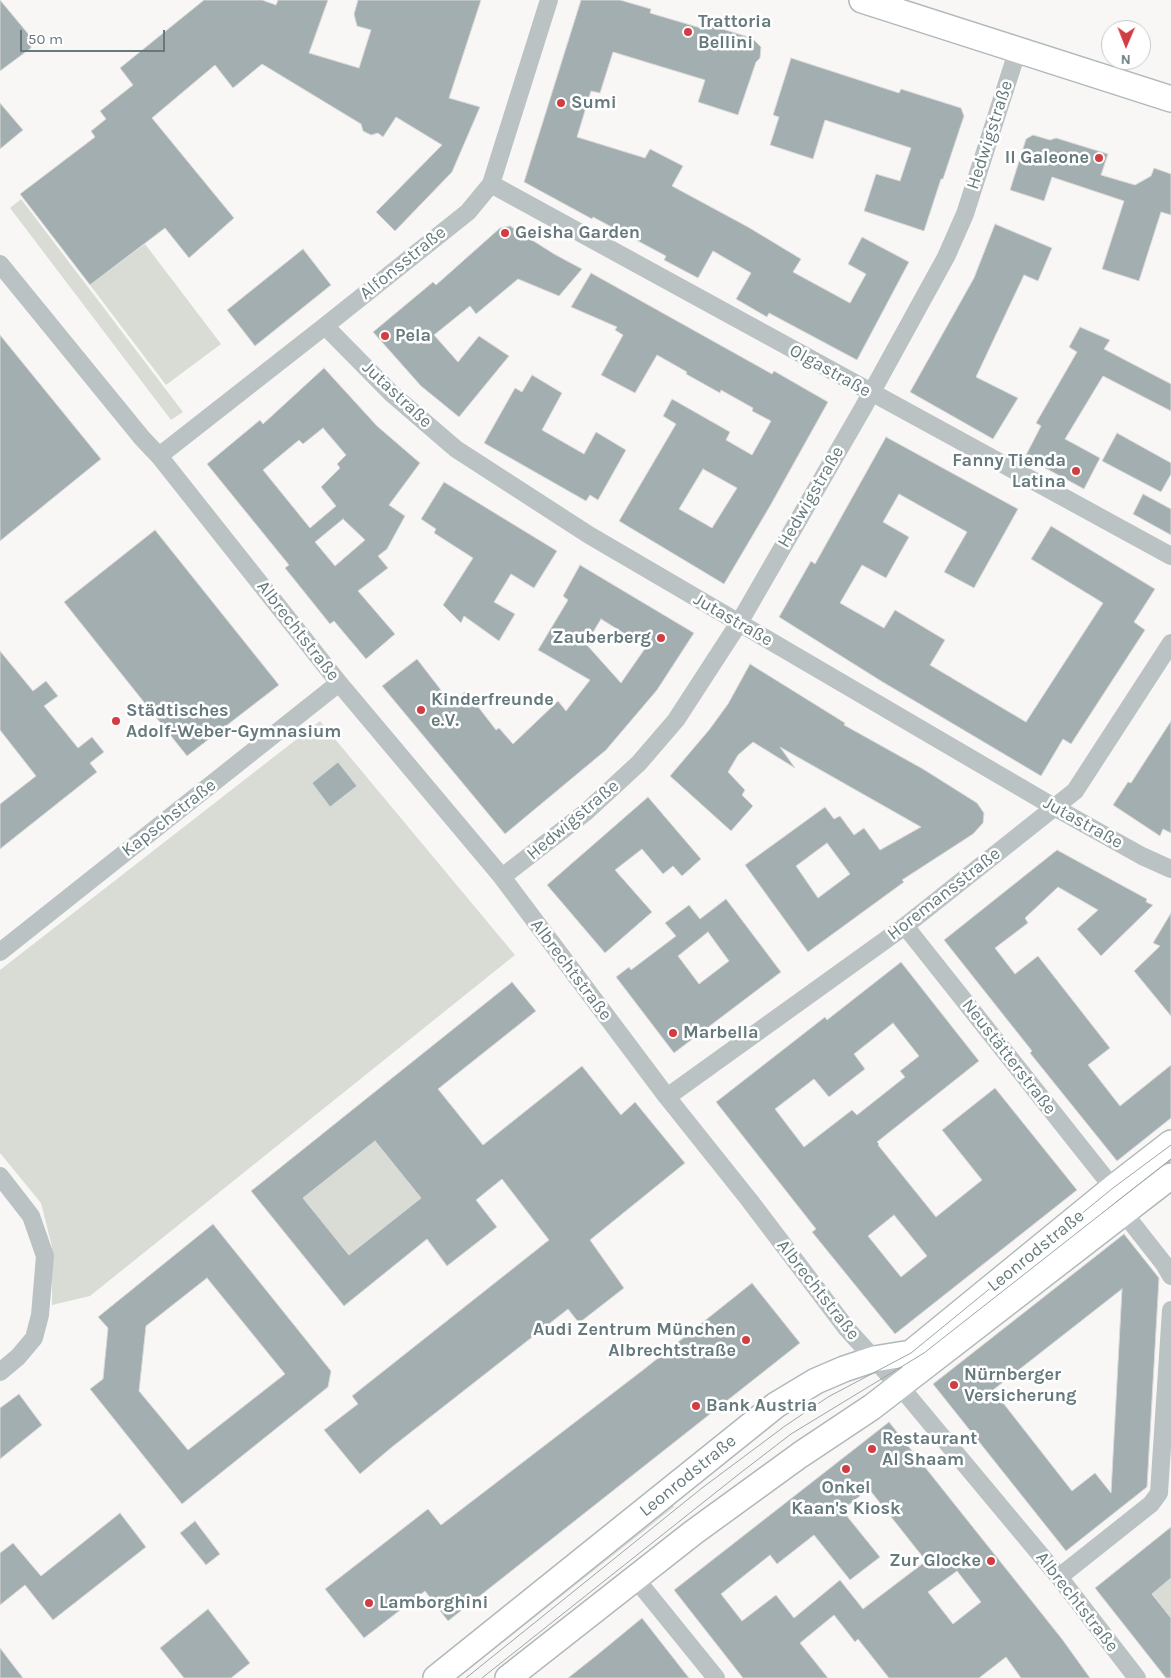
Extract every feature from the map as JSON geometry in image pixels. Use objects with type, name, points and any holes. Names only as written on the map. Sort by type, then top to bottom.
[{"type":"main road","points":[[862,0],[1171,98]]},
{"type":"main road","name":"Leonrodstraße","points":[[436,1678],[776,1405],[816,1381],[844,1368],[874,1359],[911,1352],[1171,1143]]},
{"type":"main road","name":"Leonrodstraße","points":[[508,1678],[694,1532],[800,1454],[872,1407],[1171,1176]]},
{"type":"street","name":"Alfonsstraße","points":[[159,456],[468,212],[491,184],[549,0]]},
{"type":"street","name":"Hedwigstraße","points":[[502,877],[586,812],[639,763],[676,720],[739,623],[871,393],[946,257],[965,214],[1018,49]]},
{"type":"street","name":"Olgastraße","points":[[491,184],[1171,556]]},
{"type":"street","name":"Albrechtstraße","points":[[0,264],[142,438],[159,456],[339,683],[502,877],[667,1098],[750,1201],[847,1329],[899,1386],[1058,1577],[1138,1678]]},
{"type":"street","name":"Jutastraße","points":[[325,326],[392,394],[456,449],[589,535],[1054,808],[1142,856],[1171,869]]},
{"type":"street","name":"Horemansstraße","points":[[667,1098],[905,926],[1075,791],[1171,643]]},
{"type":"street","name":"Kapschstraße","points":[[0,952],[339,683]]},
{"type":"street","name":"Neustätterstraße","points":[[905,926],[1113,1188]]},
{"type":"street","points":[[0,1176],[31,1216],[45,1256],[40,1315],[34,1338],[18,1357],[0,1372]]},
{"type":"street","points":[[1124,1213],[1164,1264],[1171,1276]]},
{"type":"street","points":[[1058,1577],[1151,1504],[1159,1493],[1171,1310]]},
{"type":"street","points":[[635,1578],[716,1678]]},
{"type":"shaded area","points":[[21,199],[183,412],[171,420],[10,208]]},
{"type":"shaded area","points":[[145,244],[221,344],[166,385],[90,285]]},
{"type":"shaded area","points":[[320,721],[515,955],[90,1296],[52,1305],[52,1247],[41,1203],[0,1153],[0,970]]},
{"type":"shaded area","points":[[375,1141],[421,1198],[349,1255],[303,1198]]},
{"type":"shaded area","points":[[669,1502],[674,1507],[458,1678],[448,1678]]},
{"type":"shaded area","points":[[1171,1578],[1171,1618],[1152,1593]]},
{"type":"building","points":[[0,0],[30,36],[31,48],[0,71]]},
{"type":"building","points":[[204,0],[262,0],[276,5],[278,0],[328,0],[309,53],[359,68],[371,30],[357,26],[354,14],[358,0],[481,0],[449,98],[480,107],[452,172],[395,231],[376,212],[442,145],[396,117],[383,137],[378,133],[371,135],[363,131],[361,124],[262,64],[233,88],[215,65],[152,118],[234,218],[189,258],[165,228],[90,285],[20,194],[95,137],[91,131],[106,119],[100,111],[133,85],[120,68]]},
{"type":"building","points":[[581,0],[620,0],[651,9],[650,13],[704,29],[706,24],[745,36],[753,39],[761,47],[760,58],[756,62],[738,115],[698,102],[705,80],[613,52],[600,93],[591,91],[577,137],[645,158],[650,149],[683,166],[672,186],[748,227],[801,259],[793,272],[850,303],[866,274],[848,264],[862,237],[909,262],[857,360],[769,313],[767,317],[736,299],[751,273],[713,251],[698,278],[664,260],[666,256],[524,182]]},
{"type":"building","points":[[791,58],[899,93],[901,89],[961,108],[964,116],[924,231],[864,211],[876,174],[900,181],[911,148],[825,120],[813,159],[770,145],[779,117],[773,115]]},
{"type":"building","points":[[0,103],[23,130],[0,149]]},
{"type":"building","points":[[1033,135],[1050,140],[1056,138],[1108,154],[1101,175],[1135,185],[1151,176],[1154,168],[1171,174],[1171,215],[1161,212],[1139,281],[1102,269],[1124,201],[1052,177],[1044,201],[1010,190],[1026,139]]},
{"type":"building","points":[[995,224],[1052,248],[1038,281],[1024,275],[976,377],[1018,398],[993,439],[910,392],[974,278]]},
{"type":"building","points":[[510,226],[582,269],[559,296],[518,279],[476,314],[470,306],[434,335],[458,362],[479,336],[509,356],[459,417],[421,386],[373,332],[433,282],[436,285],[500,228]]},
{"type":"building","points":[[303,249],[331,285],[255,346],[227,310]]},
{"type":"building","points":[[591,273],[772,374],[774,371],[828,402],[724,584],[619,521],[676,424],[663,416],[672,399],[730,432],[726,440],[752,455],[771,421],[752,411],[753,408],[721,390],[720,393],[657,355],[635,393],[601,375],[623,335],[615,330],[617,327],[571,307]],"holes":[[[703,469],[737,488],[712,528],[679,509]]]},
{"type":"building","points":[[1080,327],[1110,340],[1104,349],[1171,384],[1171,411],[1103,376],[1065,439],[1100,458],[1084,489],[1025,457],[1041,426],[1036,423],[1077,352],[1069,347]]},
{"type":"building","points":[[0,335],[101,459],[0,541]]},
{"type":"building","points":[[324,368],[377,426],[420,463],[389,505],[405,516],[387,549],[378,556],[388,568],[358,591],[395,634],[366,659],[334,621],[330,624],[285,568],[289,565],[207,464],[260,420],[263,424]],"holes":[[[323,428],[346,455],[337,464],[340,468],[321,487],[336,506],[310,528],[263,470],[299,440],[303,444]],[[343,519],[365,540],[335,566],[315,542]]]},
{"type":"building","points":[[532,375],[562,393],[542,430],[584,454],[596,432],[626,450],[598,500],[590,495],[586,501],[484,443],[515,388],[522,392]]},
{"type":"building","points":[[1117,433],[1171,463],[1171,474],[1161,492],[1102,461]]},
{"type":"building","points":[[886,437],[1018,509],[974,588],[944,572],[967,532],[899,494],[883,522],[909,537],[886,578],[862,565],[840,603],[884,628],[895,610],[945,640],[930,665],[1026,722],[1103,603],[1031,559],[1051,526],[1155,589],[1134,622],[1145,630],[1071,744],[1063,739],[1041,776],[881,681],[779,617],[811,561],[815,564]]},
{"type":"building","points":[[444,482],[557,551],[534,588],[511,574],[494,602],[515,614],[499,641],[464,616],[461,623],[443,605],[473,558],[434,533],[436,529],[421,519]]},
{"type":"building","points":[[1143,494],[1171,509],[1171,535],[1133,514]]},
{"type":"building","points":[[155,530],[279,685],[187,756],[64,602]]},
{"type":"building","points":[[580,565],[694,633],[657,690],[606,750],[505,834],[382,686],[417,659],[451,703],[466,691],[496,730],[499,728],[513,744],[558,701],[566,711],[590,680],[538,650],[568,600],[563,596]],"holes":[[[601,619],[646,647],[621,683],[586,644]]]},
{"type":"building","points":[[0,651],[33,691],[46,681],[58,696],[44,706],[78,748],[92,737],[104,752],[90,763],[97,772],[0,849],[0,804],[36,776],[0,730]]},
{"type":"building","points":[[750,664],[845,723],[844,725],[923,769],[977,803],[984,813],[983,823],[973,834],[902,880],[904,882],[808,952],[745,865],[825,807],[834,819],[840,816],[854,835],[864,828],[880,850],[921,827],[780,747],[795,768],[753,742],[738,755],[728,772],[745,790],[742,795],[753,806],[731,831],[670,776],[709,730],[728,704]],"holes":[[[827,843],[850,874],[818,898],[796,866]]]},
{"type":"building","points":[[1171,721],[1171,833],[1163,829],[1160,836],[1113,805],[1128,782],[1131,783]]},
{"type":"building","points":[[338,762],[357,786],[330,807],[312,783]]},
{"type":"building","points":[[648,797],[701,859],[682,876],[673,866],[663,874],[642,849],[615,870],[652,912],[605,953],[547,885]]},
{"type":"building","points":[[1057,850],[1147,899],[1146,902],[1153,905],[1101,956],[1077,929],[1098,910],[1058,887],[1025,918],[1028,923],[995,948],[1015,974],[1038,956],[1110,1048],[1088,1065],[1120,1106],[1171,1065],[1171,1118],[1117,1161],[1030,1053],[1032,1051],[944,940]]},
{"type":"building","points":[[726,899],[781,972],[674,1053],[616,977],[629,967],[631,970],[676,936],[665,923],[689,905],[700,919]],"holes":[[[708,932],[729,961],[699,984],[678,956]]]},
{"type":"building","points":[[1171,913],[1171,1016],[1134,971],[1160,946],[1153,943]]},
{"type":"building","points":[[901,962],[979,1061],[877,1142],[936,1217],[982,1180],[942,1130],[995,1088],[1077,1190],[895,1334],[812,1232],[816,1229],[716,1102],[825,1017],[827,1020]],"holes":[[[893,1023],[919,1056],[900,1071],[905,1077],[857,1115],[852,1110],[804,1147],[775,1109],[814,1079],[829,1097],[865,1069],[854,1054]],[[894,1215],[927,1256],[901,1277],[868,1236]]]},
{"type":"building","points":[[512,982],[536,1011],[438,1089],[483,1145],[582,1066],[621,1115],[635,1102],[685,1163],[590,1240],[624,1288],[579,1323],[568,1309],[360,1474],[324,1430],[358,1404],[352,1396],[549,1240],[502,1179],[476,1200],[497,1227],[447,1266],[427,1239],[344,1306],[251,1191]],"holes":[[[375,1141],[421,1198],[349,1255],[303,1198]]]},
{"type":"building","points":[[213,1224],[331,1371],[328,1387],[182,1504],[90,1389],[103,1379],[108,1328],[98,1317]],"holes":[[[207,1278],[285,1374],[188,1450],[139,1391],[146,1326]]]},
{"type":"building","points":[[1124,1234],[1159,1278],[1147,1487],[1066,1551],[933,1384]],"holes":[[[1122,1289],[1111,1493],[1095,1473],[1072,1491],[993,1390]]]},
{"type":"building","points":[[752,1283],[800,1343],[448,1621],[425,1591],[364,1638],[325,1589],[428,1509],[441,1525],[643,1370]]},
{"type":"building","points":[[19,1394],[42,1425],[0,1459],[0,1408]]},
{"type":"building","points":[[889,1422],[1062,1639],[1090,1678],[1021,1678],[1006,1657],[979,1678],[889,1678],[858,1639],[855,1642],[834,1615],[800,1643],[828,1678],[743,1678],[674,1590]],"holes":[[[869,1489],[926,1561],[863,1609],[840,1580],[794,1618],[776,1595],[742,1621],[721,1594],[770,1555],[777,1564],[814,1535],[850,1580],[880,1557],[842,1510]],[[957,1571],[981,1602],[953,1624],[928,1592]]]},
{"type":"building","points":[[120,1513],[146,1547],[53,1620],[25,1585],[0,1605],[0,1553],[13,1543],[41,1576]]},
{"type":"building","points":[[195,1521],[220,1554],[206,1565],[180,1533]]},
{"type":"building","points":[[1171,1527],[1171,1578],[1152,1594],[1171,1618],[1171,1678],[1166,1678],[1095,1588]]},
{"type":"building","points":[[208,1609],[250,1663],[231,1678],[184,1678],[160,1648]]},
{"type":"building","points":[[642,1618],[689,1678],[568,1678],[597,1655]]},
{"type":"building","points":[[0,1648],[23,1678],[0,1678]]},
{"type":"tram line","points":[[466,1678],[702,1488],[785,1426],[828,1397],[911,1353],[1113,1188],[1171,1145]]},
{"type":"tram line","points":[[482,1678],[791,1434],[924,1353],[1171,1159]]},
{"type":"place","name":"Trattoria Bellini","points":[[688,32]]},
{"type":"place","name":"Sumi","points":[[561,103]]},
{"type":"place","name":"Il Galeone","points":[[1099,158]]},
{"type":"place","name":"Geisha Garden","points":[[505,233]]},
{"type":"place","name":"Pela","points":[[385,336]]},
{"type":"place","name":"Fanny Tienda Latina","points":[[1076,471]]},
{"type":"place","name":"Zauberberg","points":[[661,638]]},
{"type":"place","name":"Kinderfreunde e.V.","points":[[421,710]]},
{"type":"place","name":"Städtisches Adolf-Weber-Gymnasium","points":[[116,721]]},
{"type":"place","name":"Marbella","points":[[673,1033]]},
{"type":"place","name":"Audi Zentrum München Albrechtstraße","points":[[746,1340]]},
{"type":"place","name":"Nürnberger Versicherung","points":[[954,1385]]},
{"type":"place","name":"Bank Austria","points":[[696,1406]]},
{"type":"place","name":"Restaurant Al Shaam","points":[[872,1449]]},
{"type":"place","name":"Onkel Kaan's Kiosk","points":[[846,1469]]},
{"type":"place","name":"Zur Glocke","points":[[991,1561]]},
{"type":"place","name":"Lamborghini","points":[[369,1603]]}]
